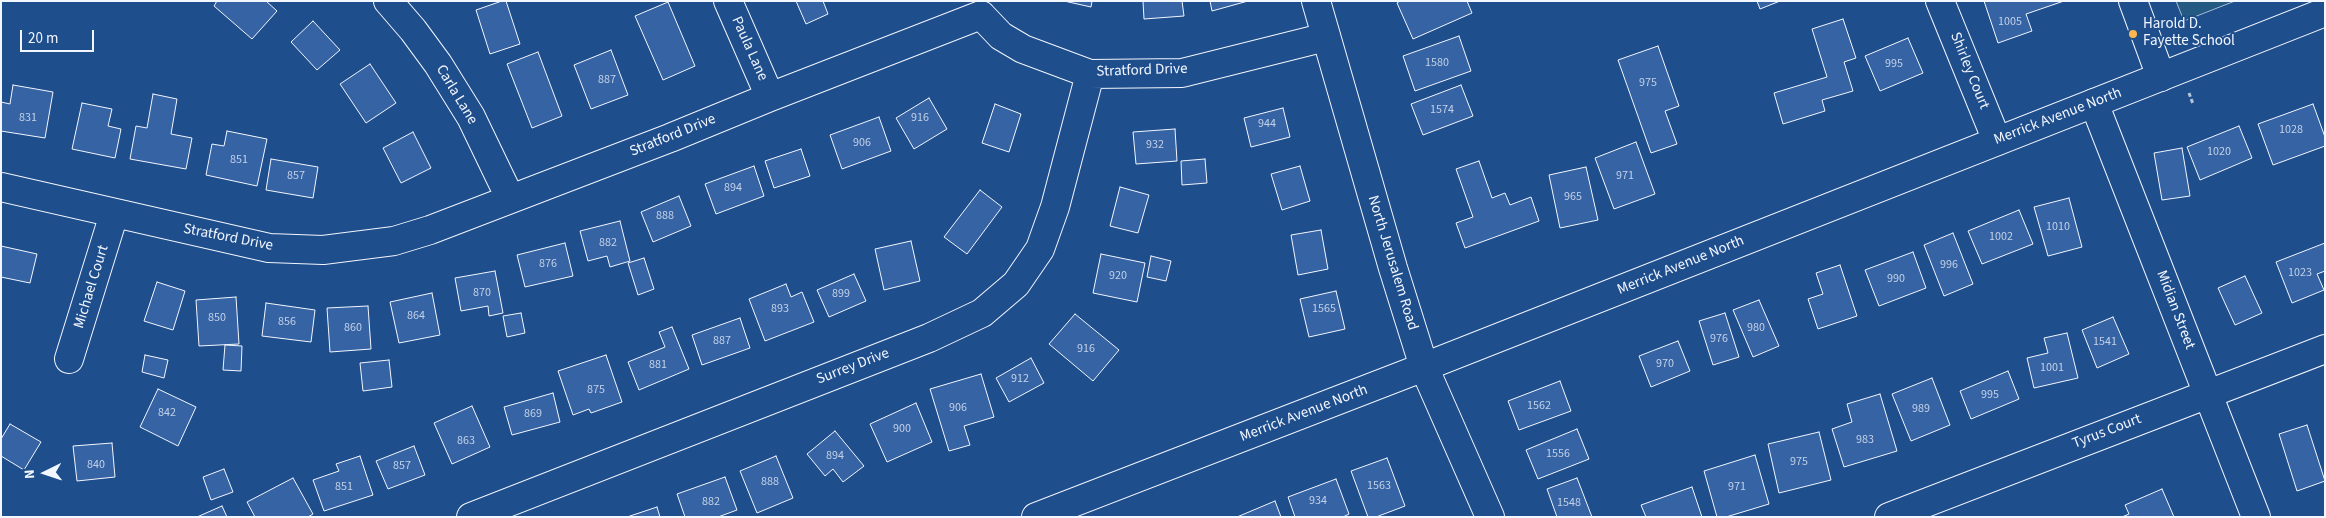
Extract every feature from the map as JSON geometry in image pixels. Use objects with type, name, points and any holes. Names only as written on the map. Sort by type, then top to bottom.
[{"type":"street","name":"Carla Lane","points":[[388,1],[413,30],[438,64],[471,116],[510,198]]},
{"type":"street","name":"Paula Lane","points":[[728,1],[770,97]]},
{"type":"street","name":"North Jerusalem Road","points":[[1316,1],[1424,367],[1490,517]]},
{"type":"street","name":"Shirley Court","points":[[1940,1],[1997,141]]},
{"type":"street","points":[[2133,1],[2161,77]]},
{"type":"street","name":"Stratford Drive","points":[[1,188],[269,248],[323,250],[394,241],[430,230],[670,138],[981,8],[1001,36],[1023,49],[1090,74],[1182,73],[1326,37]]},
{"type":"street","name":"Merrick Avenue North","points":[[1036,517],[1424,367],[2325,12]]},
{"type":"street","name":"Surrey Drive","points":[[471,517],[929,338],[982,313],[1016,284],[1040,249],[1055,207],[1090,74]]},
{"type":"street","name":"Midian Street","points":[[2094,103],[2256,517]]},
{"type":"street","name":"Michael Court","points":[[69,359],[114,214]]},
{"type":"street","name":"Tyrus Court","points":[[1890,517],[2325,349]]},
{"type":"shaded area","points":[[2176,1],[2235,1],[2184,21]]},
{"type":"building","points":[[217,1],[266,1],[277,11],[252,39],[214,6]]},
{"type":"building","points":[[506,1],[520,44],[490,54],[476,10]]},
{"type":"building","points":[[796,1],[823,1],[828,14],[806,24]]},
{"type":"building","points":[[1064,1],[1092,1],[1091,7]]},
{"type":"building","points":[[1143,1],[1182,1],[1184,16],[1144,19]]},
{"type":"building","points":[[1210,1],[1248,1],[1212,11]]},
{"type":"building","points":[[1400,1],[1467,1],[1472,13],[1413,39],[1397,3]]},
{"type":"building","points":[[1757,1],[1780,1],[1760,9]]},
{"type":"building","points":[[1984,1],[2064,1],[2026,14],[2032,31],[1998,43]]},
{"type":"building","points":[[668,2],[695,66],[663,80],[635,16]]},
{"type":"building","points":[[1843,19],[1856,58],[1844,62],[1853,91],[1822,100],[1825,111],[1783,124],[1774,93],[1827,77],[1812,29]]},
{"type":"building","points":[[313,21],[340,50],[317,70],[291,42]]},
{"type":"building","points":[[1459,36],[1471,71],[1415,91],[1403,56]]},
{"type":"building","points":[[1908,38],[1923,73],[1880,91],[1865,56]]},
{"type":"building","points":[[1658,46],[1679,106],[1665,111],[1677,144],[1651,153],[1618,60]]},
{"type":"building","points":[[611,50],[628,95],[591,109],[574,65]]},
{"type":"building","points":[[538,52],[562,116],[532,128],[507,64]]},
{"type":"building","points":[[370,64],[396,103],[366,123],[340,84]]},
{"type":"building","points":[[13,85],[53,92],[45,138],[1,131],[1,102],[10,104]]},
{"type":"building","points":[[1461,85],[1473,116],[1423,135],[1411,104]]},
{"type":"building","points":[[153,94],[177,99],[171,134],[192,138],[186,169],[130,159],[136,126],[147,128]]},
{"type":"building","points":[[929,98],[947,129],[914,149],[896,118]]},
{"type":"building","points":[[82,103],[112,109],[108,126],[121,129],[115,158],[72,149]]},
{"type":"building","points":[[995,104],[1021,114],[1009,152],[982,143]]},
{"type":"building","points":[[2313,104],[2325,137],[2325,146],[2273,165],[2258,124]]},
{"type":"building","points":[[1283,108],[1290,137],[1251,147],[1244,118]]},
{"type":"building","points":[[879,117],[891,151],[842,169],[830,135]]},
{"type":"building","points":[[2239,126],[2252,158],[2200,180],[2187,147]]},
{"type":"building","points":[[1175,129],[1177,161],[1136,164],[1133,132]]},
{"type":"building","points":[[227,131],[267,139],[257,186],[206,175],[212,144],[224,146]]},
{"type":"building","points":[[413,132],[431,168],[401,183],[383,148]]},
{"type":"building","points":[[1636,142],[1655,194],[1614,209],[1595,158]]},
{"type":"building","points":[[2182,148],[2190,196],[2162,200],[2154,153]]},
{"type":"building","points":[[801,149],[810,176],[774,188],[765,161]]},
{"type":"building","points":[[271,159],[318,167],[313,198],[266,190]]},
{"type":"building","points":[[1205,159],[1207,183],[1182,185],[1181,161]]},
{"type":"building","points":[[1479,161],[1492,198],[1505,193],[1510,205],[1531,197],[1539,221],[1465,248],[1456,223],[1473,217],[1456,169]]},
{"type":"building","points":[[754,166],[764,196],[716,214],[705,184]]},
{"type":"building","points":[[1300,166],[1310,201],[1282,210],[1271,174]]},
{"type":"building","points":[[1586,167],[1598,220],[1560,228],[1549,175]]},
{"type":"building","points":[[1120,187],[1149,195],[1138,233],[1110,226]]},
{"type":"building","points":[[980,190],[1002,207],[967,254],[944,237]]},
{"type":"building","points":[[679,196],[691,226],[653,242],[641,212]]},
{"type":"building","points":[[2069,198],[2082,247],[2048,256],[2034,207]]},
{"type":"building","points":[[2019,210],[2033,244],[1982,264],[1968,231]]},
{"type":"building","points":[[620,221],[630,261],[610,267],[607,256],[588,261],[580,231]]},
{"type":"building","points":[[1321,230],[1328,269],[1298,275],[1291,235]]},
{"type":"building","points":[[1953,233],[1973,284],[1944,296],[1924,245]]},
{"type":"building","points":[[911,241],[920,281],[884,290],[875,249]]},
{"type":"building","points":[[565,243],[573,276],[525,287],[517,255]]},
{"type":"building","points":[[2325,243],[2325,271],[2317,274],[2324,290],[2292,303],[2276,262]]},
{"type":"building","points":[[1,246],[37,254],[30,283],[1,277]]},
{"type":"building","points":[[1913,252],[1926,288],[1879,306],[1865,270]]},
{"type":"building","points":[[1101,254],[1145,263],[1137,302],[1093,293]]},
{"type":"building","points":[[1151,256],[1171,261],[1166,281],[1147,277]]},
{"type":"building","points":[[644,258],[654,289],[638,295],[628,263]]},
{"type":"building","points":[[1840,265],[1857,316],[1818,329],[1808,299],[1823,294],[1816,273]]},
{"type":"building","points":[[495,271],[503,313],[489,316],[488,306],[461,311],[455,278]]},
{"type":"building","points":[[854,274],[866,301],[829,317],[817,290]]},
{"type":"building","points":[[2245,276],[2262,313],[2235,325],[2218,288]]},
{"type":"building","points":[[157,282],[185,291],[173,330],[144,321]]},
{"type":"building","points":[[786,284],[791,297],[802,292],[814,322],[765,341],[749,299]]},
{"type":"building","points":[[1336,291],[1345,329],[1309,337],[1300,299]]},
{"type":"building","points":[[432,293],[440,335],[399,343],[390,302]]},
{"type":"building","points":[[236,297],[239,344],[199,346],[196,300]]},
{"type":"building","points":[[1759,300],[1779,346],[1753,357],[1733,310]]},
{"type":"building","points":[[266,303],[315,310],[311,342],[262,336]]},
{"type":"building","points":[[368,306],[371,349],[330,352],[327,308]]},
{"type":"building","points":[[521,313],[525,333],[507,337],[503,316]]},
{"type":"building","points":[[1725,313],[1739,357],[1713,365],[1699,321]]},
{"type":"building","points":[[1075,314],[1119,350],[1093,381],[1049,344]]},
{"type":"building","points":[[2113,317],[2129,354],[2097,368],[2082,330]]},
{"type":"building","points":[[740,318],[750,348],[702,365],[692,335]]},
{"type":"building","points":[[672,327],[689,369],[639,390],[628,362],[665,347],[659,332]]},
{"type":"building","points":[[2067,333],[2078,378],[2034,388],[2027,358],[2048,353],[2044,338]]},
{"type":"building","points":[[1678,341],[1690,371],[1651,387],[1639,356]]},
{"type":"building","points":[[225,345],[242,346],[241,371],[223,370]]},
{"type":"building","points":[[145,355],[168,360],[164,378],[142,372]]},
{"type":"building","points":[[606,355],[622,402],[591,413],[589,409],[573,415],[558,371]]},
{"type":"building","points":[[1031,358],[1044,383],[1009,402],[996,378]]},
{"type":"building","points":[[389,360],[392,387],[363,391],[360,363]]},
{"type":"building","points":[[2008,371],[2019,399],[1971,419],[1960,391]]},
{"type":"building","points":[[981,374],[994,417],[964,426],[970,445],[949,451],[930,389]]},
{"type":"building","points":[[1932,378],[1950,425],[1911,441],[1892,394]]},
{"type":"building","points":[[1560,381],[1571,411],[1519,430],[1508,401]]},
{"type":"building","points":[[158,389],[196,407],[178,446],[140,427]]},
{"type":"building","points":[[553,393],[560,422],[512,435],[504,407]]},
{"type":"building","points":[[1880,394],[1897,451],[1844,467],[1832,429],[1852,422],[1847,404]]},
{"type":"building","points":[[916,403],[932,442],[887,462],[870,424]]},
{"type":"building","points":[[472,406],[490,447],[452,464],[434,423]]},
{"type":"building","points":[[10,424],[41,442],[24,470],[1,456],[1,439]]},
{"type":"building","points":[[2307,425],[2325,481],[2297,491],[2279,434]]},
{"type":"building","points":[[1577,429],[1589,459],[1538,479],[1526,450]]},
{"type":"building","points":[[835,431],[864,466],[843,482],[833,469],[825,476],[807,454]]},
{"type":"building","points":[[1819,432],[1831,480],[1779,493],[1768,444]]},
{"type":"building","points":[[112,443],[115,477],[77,481],[73,446]]},
{"type":"building","points":[[414,446],[425,475],[388,489],[376,461]]},
{"type":"building","points":[[1755,455],[1769,504],[1726,517],[1717,517],[1704,471]]},
{"type":"building","points":[[360,456],[373,495],[324,511],[313,480],[339,471],[336,464]]},
{"type":"building","points":[[776,456],[793,498],[757,513],[740,471]]},
{"type":"building","points":[[1387,458],[1405,506],[1376,517],[1368,517],[1351,471]]},
{"type":"building","points":[[224,469],[233,492],[211,500],[203,477]]},
{"type":"building","points":[[725,477],[737,510],[718,517],[685,517],[677,494]]},
{"type":"building","points":[[293,478],[313,514],[308,517],[255,517],[247,502]]},
{"type":"building","points":[[1577,478],[1592,517],[1557,517],[1547,489]]},
{"type":"building","points":[[1336,479],[1349,514],[1343,517],[1295,517],[1288,497]]},
{"type":"building","points":[[1692,487],[1702,517],[1646,517],[1641,505]]},
{"type":"building","points":[[2162,489],[2174,517],[2122,517],[2129,514],[2125,505]]},
{"type":"building","points":[[1275,501],[1281,517],[1237,517]]},
{"type":"building","points":[[222,506],[227,517],[197,517]]},
{"type":"building","points":[[657,507],[660,517],[627,517]]},
{"type":"place","name":"Harold D. Fayette School","points":[[2133,34]]}]
